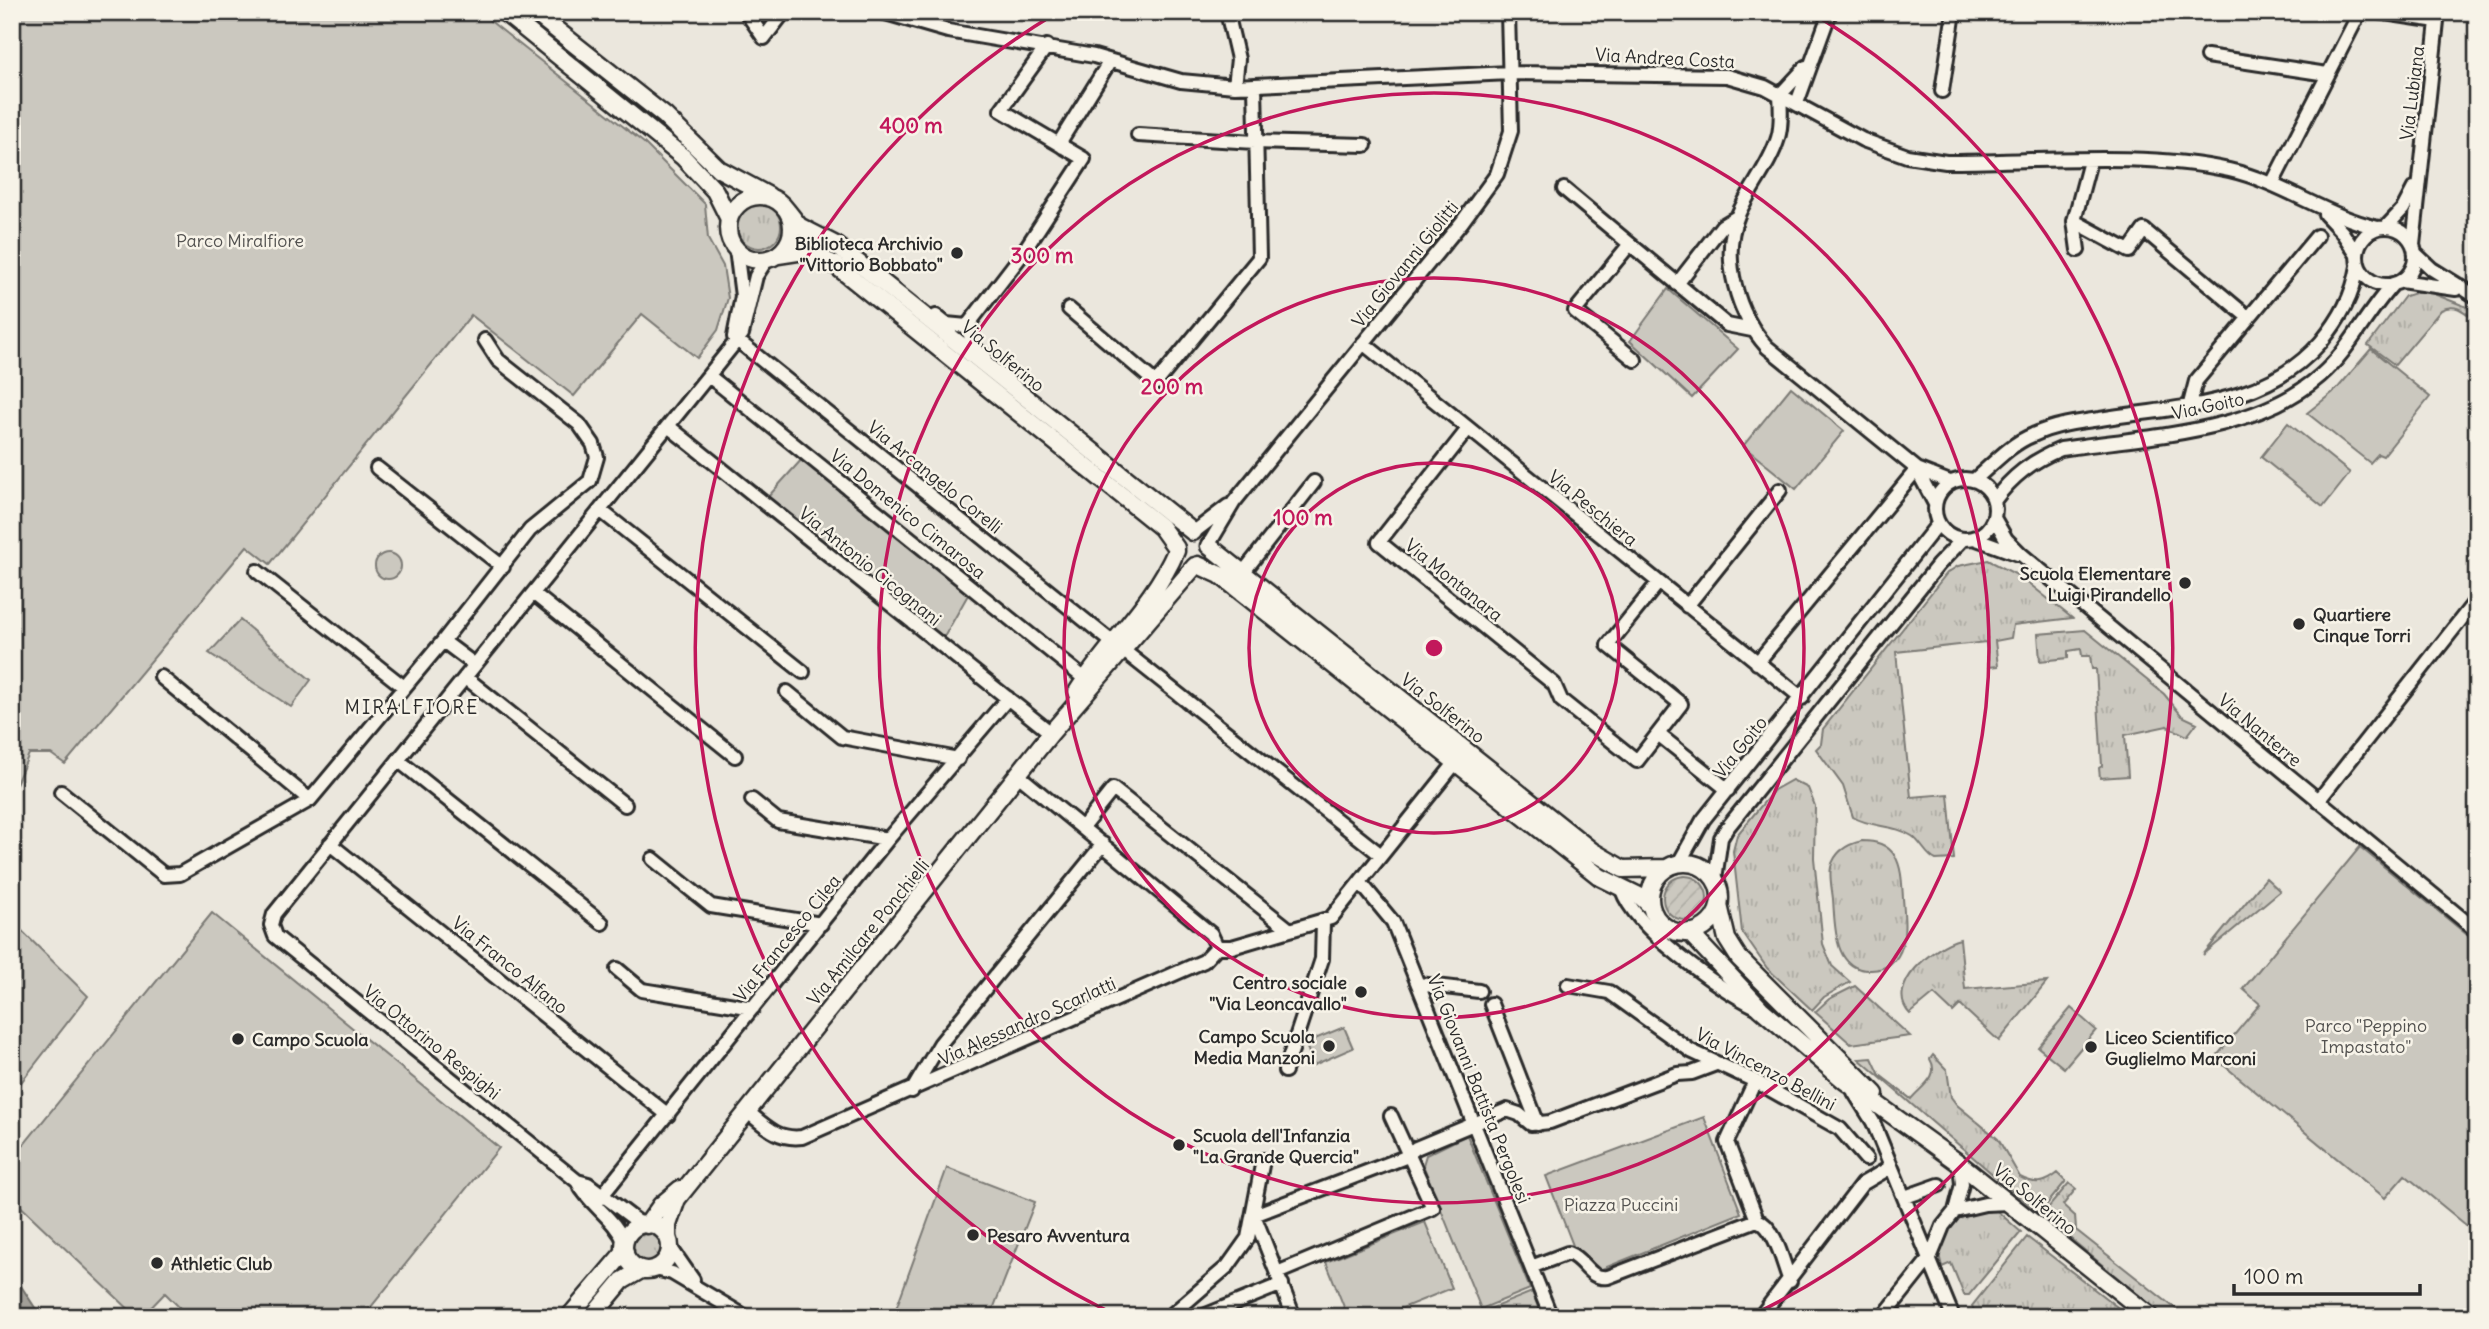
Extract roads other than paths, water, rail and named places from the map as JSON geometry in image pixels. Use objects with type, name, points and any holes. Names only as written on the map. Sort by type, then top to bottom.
[{"type":"main road","points":[[504,12],[683,157],[715,191],[729,219]]},
{"type":"main road","name":"Via Solferino","points":[[534,12],[665,116],[719,169],[769,196],[788,212],[799,226],[836,245],[1027,401],[1193,532],[1203,536],[1209,545],[1242,573],[1592,851],[1623,869],[1699,866],[1715,879],[1727,939],[1739,958],[1761,984],[1843,1059],[1894,1114]]},
{"type":"main road","points":[[736,248],[729,234],[729,219],[733,209],[749,197],[769,196]]},
{"type":"main road","points":[[772,257],[785,248],[792,231],[788,212]]},
{"type":"main road","name":"Via Solferino","points":[[736,248],[750,258],[804,251],[834,264],[1161,527],[1182,562],[1220,575],[1600,877],[1641,897],[1651,906],[1662,923],[1678,932],[1689,932],[1761,1009],[1845,1081],[1960,1164],[2151,1317]]},
{"type":"main road","points":[[1176,550],[1180,539],[1193,532]]},
{"type":"main road","points":[[1196,566],[1206,559],[1209,545]]},
{"type":"main road","name":"Via Amilcare Ponchielli","points":[[592,1317],[622,1281],[666,1260],[668,1225],[677,1199],[1018,775],[1118,646],[1162,580],[1176,550]]},
{"type":"main road","name":"Via Amilcare Ponchielli","points":[[1051,733],[1085,679],[1196,566]]},
{"type":"main road","points":[[1651,906],[1653,885],[1673,866]]},
{"type":"main road","points":[[1689,932],[1708,924],[1719,905]]},
{"type":"main road","name":"Via Amilcare Ponchielli","points":[[569,1317],[625,1247],[631,1232],[644,1225],[714,1154]]},
{"type":"main road","points":[[644,1225],[659,1228],[669,1242]]},
{"type":"main road","points":[[625,1247],[630,1263],[648,1269]]},
{"type":"street","points":[[746,12],[764,38],[784,12]]},
{"type":"street","name":"Via Andrea Costa","points":[[882,12],[905,15],[948,31],[1047,46],[1181,81],[1235,86],[1510,74],[1615,72],[1727,76],[1748,80],[1797,103],[1863,140],[1907,156],[1946,163],[2186,163],[2230,170],[2272,184],[2350,222],[2382,228]]},
{"type":"street","points":[[1227,12],[1238,58],[1235,86]]},
{"type":"street","name":"Via Giovanni Giolitti","points":[[1209,545],[1234,502],[1487,191],[1497,174],[1511,131],[1508,12]]},
{"type":"street","points":[[1797,103],[1830,12]]},
{"type":"street","points":[[1942,91],[1954,12]]},
{"type":"street","points":[[2272,184],[2360,12]]},
{"type":"street","points":[[2378,12],[2438,17]]},
{"type":"street","name":"Via Lubiana","points":[[2414,249],[2419,179],[2438,17]]},
{"type":"street","points":[[875,277],[902,289],[946,324],[971,320],[1020,257],[1084,159],[1001,110],[1047,46]]},
{"type":"street","points":[[1715,879],[1721,838],[1727,828],[1925,581],[1968,539],[1982,534],[1994,518],[1994,501],[1989,492],[1974,480],[1951,482],[1917,470],[1767,347],[1752,330],[1740,306],[1732,249],[1737,218],[1778,139],[1781,120],[1780,95],[1799,78],[1816,52]]},
{"type":"street","points":[[2207,56],[2326,74]]},
{"type":"street","points":[[1063,147],[1061,139],[1110,61]]},
{"type":"street","points":[[1069,309],[1156,383],[1259,258],[1255,87]]},
{"type":"street","points":[[1138,135],[1365,145]]},
{"type":"street","points":[[2078,250],[2074,220],[2090,161]]},
{"type":"street","name":"Via Lubiana","points":[[2382,228],[2403,209],[2419,179]]},
{"type":"street","points":[[1564,190],[1727,325],[1752,330]]},
{"type":"street","name":"Via Andrea Costa","points":[[2320,208],[2342,232],[2357,261]]},
{"type":"street","points":[[1677,284],[1722,226],[1737,218]]},
{"type":"street","points":[[2074,220],[2129,251],[2144,230],[2249,318]]},
{"type":"street","points":[[2464,291],[2397,282],[2385,285],[2369,280],[2357,261],[2363,238],[2382,228],[2402,232],[2414,249],[2464,291],[2477,298]]},
{"type":"street","points":[[2190,404],[2196,381],[2316,236]]},
{"type":"street","points":[[1630,244],[1575,311],[1635,360]]},
{"type":"street","points":[[734,342],[742,296],[736,248]]},
{"type":"street","points":[[2397,282],[2412,269],[2414,249]]},
{"type":"street","points":[[330,844],[709,376],[746,324],[756,276],[772,257]]},
{"type":"street","name":"Via Goito","points":[[1974,480],[2010,449],[2040,432],[2060,425],[2236,397],[2269,385],[2305,359],[2333,327],[2353,292],[2357,261]]},
{"type":"street","name":"Via Goito","points":[[1994,501],[2020,472],[2040,457],[2061,449],[2236,421],[2279,405],[2320,376],[2352,342],[2374,304],[2397,282]]},
{"type":"street","points":[[971,320],[974,348],[1014,379],[1027,401]]},
{"type":"street","points":[[61,792],[164,875],[180,874],[310,800],[503,567],[530,530],[590,481],[597,457],[593,444],[579,424],[498,360],[485,340]]},
{"type":"street","name":"Via Arcangelo Corelli","points":[[734,342],[1381,855]]},
{"type":"street","name":"Via Peschiera","points":[[1363,343],[1802,698]]},
{"type":"street","name":"Via Domenico Cimarosa","points":[[709,376],[1085,679]]},
{"type":"street","name":"Via Antonio Cicognani","points":[[668,426],[1051,733]]},
{"type":"street","name":"Via Montanara","points":[[1468,429],[1379,542],[1554,684],[1562,700],[1637,761],[1658,734]]},
{"type":"street","points":[[377,468],[503,567]]},
{"type":"street","points":[[1917,470],[1935,504],[1938,524],[1952,537],[1968,539]]},
{"type":"street","points":[[1756,663],[1917,470]]},
{"type":"street","points":[[1242,573],[1314,482]]},
{"type":"street","points":[[1935,504],[1938,496],[1951,482]]},
{"type":"street","points":[[1687,607],[1780,490]]},
{"type":"street","name":"Via Giovanni Giolitti","points":[[1193,532],[1234,502]]},
{"type":"street","points":[[600,510],[803,672]]},
{"type":"street","name":"Via Nanterre","points":[[1994,518],[2006,539],[2022,555],[2477,931]]},
{"type":"street","name":"Via Goito","points":[[1673,866],[1696,828],[1938,524]]},
{"type":"street","name":"Via Nanterre","points":[[1968,539],[2022,555]]},
{"type":"street","points":[[257,571],[404,687]]},
{"type":"street","points":[[1658,583],[1608,645],[1681,704],[1658,734],[1728,790]]},
{"type":"street","points":[[533,593],[736,756]]},
{"type":"street","points":[[2318,801],[2477,599]]},
{"type":"street","points":[[443,640],[475,665]]},
{"type":"street","points":[[161,677],[310,800]]},
{"type":"street","points":[[465,677],[625,805]]},
{"type":"street","points":[[787,692],[842,737],[958,759]]},
{"type":"street","name":"Via Francesco Cilea","points":[[599,1199],[888,839],[1008,698]]},
{"type":"street","points":[[398,760],[602,923]]},
{"type":"street","points":[[1285,1072],[1322,959],[1323,922],[1338,911],[1456,762]]},
{"type":"street","points":[[1018,775],[1211,934],[1217,947]]},
{"type":"street","points":[[1082,828],[1113,789],[1290,930]]},
{"type":"street","points":[[752,800],[778,821],[888,839]]},
{"type":"street","name":"Via Ottorino Respighi","points":[[330,844],[274,914],[271,925],[275,936],[577,1181],[582,1191],[644,1225]]},
{"type":"street","name":"Via Franco Alfano","points":[[330,844],[668,1115]]},
{"type":"street","points":[[912,1091],[940,1044],[1103,844]]},
{"type":"street","points":[[653,859],[711,906],[821,924]]},
{"type":"street","name":"Via Giovanni Battista Pergolesi","points":[[1360,882],[1394,922],[1551,1317]]},
{"type":"street","name":"Via Solferino","points":[[1622,890],[1640,920],[1726,992],[1761,1009]]},
{"type":"street","name":"Via Alessandro Scarlatti","points":[[748,1112],[777,1135],[789,1139],[802,1137],[1204,961],[1217,947],[1232,947],[1323,922]]},
{"type":"street","points":[[617,969],[642,990],[753,1008]]},
{"type":"street","points":[[1419,984],[1479,991]]},
{"type":"street","name":"Via Vincenzo Bellini","points":[[1568,985],[1609,992],[1699,1056],[1755,1081],[1840,1129],[1866,1159]]},
{"type":"street","points":[[1491,1004],[1538,1125]]},
{"type":"street","points":[[1677,1074],[1699,1056]]},
{"type":"street","points":[[1254,1216],[1411,1153],[1507,1110],[1538,1125],[1677,1074],[1692,1073],[1716,1064]]},
{"type":"street","points":[[1755,1081],[1727,1142],[1757,1220]]},
{"type":"street","points":[[1845,1081],[1870,1115],[1953,1317]]},
{"type":"street","points":[[1201,1317],[1433,1208],[1411,1153],[1403,1146],[1391,1116]]},
{"type":"street","points":[[1168,1317],[1228,1266],[1248,1238],[1263,1160]]},
{"type":"street","points":[[1883,1317],[1930,1258],[1943,1226],[1955,1211],[1962,1184],[1960,1164]]},
{"type":"street","points":[[1760,1317],[1790,1282],[1862,1184],[1891,1167]]},
{"type":"street","points":[[1905,1197],[1939,1185]]},
{"type":"street","name":"Via Ottorino Respighi","points":[[599,1199],[617,1225],[625,1247]]},
{"type":"street","points":[[1955,1211],[1985,1204],[2009,1203]]},
{"type":"street","points":[[1254,1216],[1294,1317]]},
{"type":"street","points":[[1531,1268],[1568,1254],[1583,1263],[1591,1275],[1608,1277],[1757,1220],[1764,1222],[1770,1231],[1790,1282]]},
{"type":"street","points":[[1248,1238],[1271,1257]]},
{"type":"street","points":[[669,1242],[701,1288]]},
{"type":"street","points":[[648,1269],[672,1273],[746,1317]]},
{"type":"water","points":[[12,1272],[41,1317],[12,1317]]},
{"type":"place","name":"Biblioteca Archivio \"Vittorio Bobbato\"","points":[[957,253]]},
{"type":"place","name":"Scuola Elementare Luigi Pirandello","points":[[2185,583]]},
{"type":"place","name":"Quartiere Cinque Torri","points":[[2299,624]]},
{"type":"place","name":"Centro sociale \"Via Leoncavallo\"","points":[[1361,992]]},
{"type":"place","name":"Campo Scuola","points":[[238,1039]]},
{"type":"place","name":"Campo Scuola Media Manzoni","points":[[1329,1046]]},
{"type":"place","name":"Liceo Scientifico Guglielmo Marconi","points":[[2091,1047]]},
{"type":"place","name":"Scuola dell'Infanzia \"La Grande Quercia\"","points":[[1179,1145]]},
{"type":"place","name":"Pesaro Avventura","points":[[973,1235]]},
{"type":"place","name":"Athletic Club","points":[[157,1263]]},
{"type":"district","name":"MIRALFIORE","points":[[412,707]]},
{"type":"park label","name":"Parco Miralfiore","points":[[240,240]]},
{"type":"park label","name":"Parco \"Peppino Impastato\"","points":[[2366,1035]]},
{"type":"park label","name":"Piazza Puccini","points":[[1621,1204]]}]
